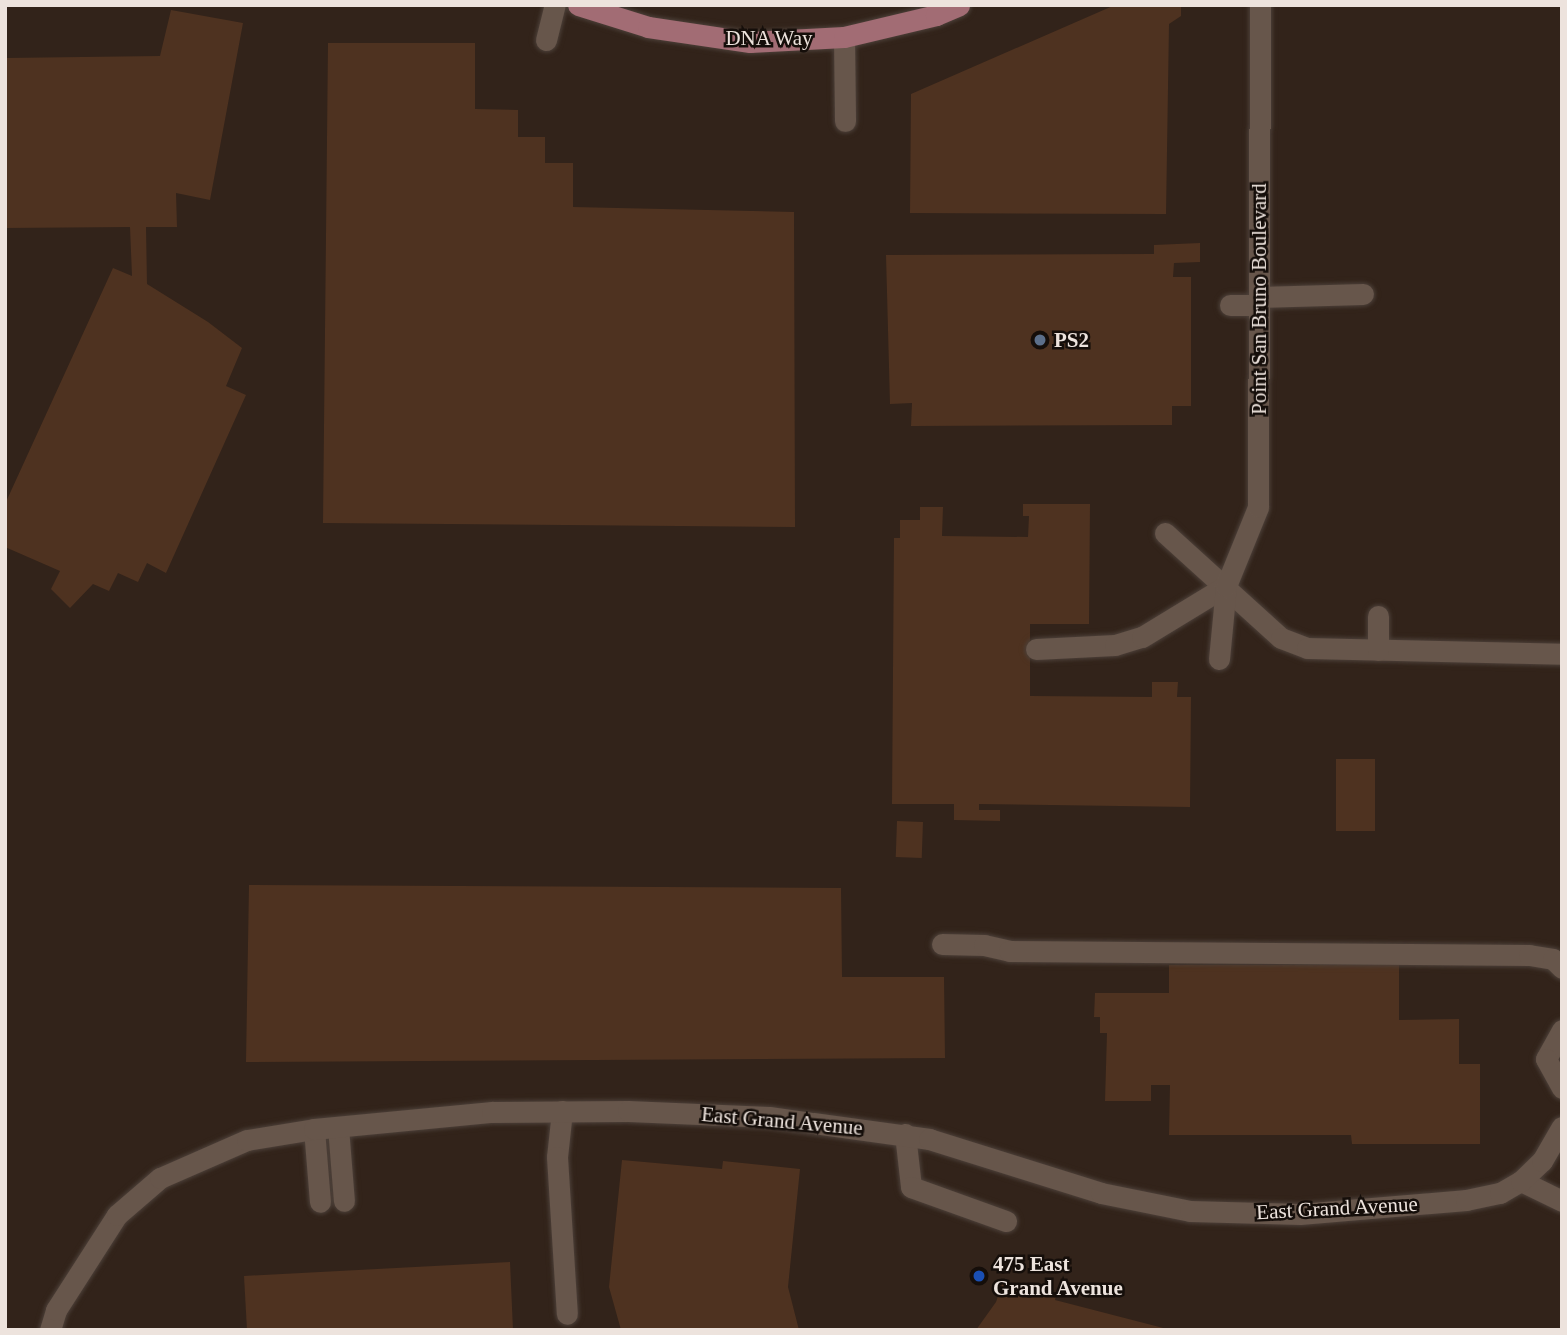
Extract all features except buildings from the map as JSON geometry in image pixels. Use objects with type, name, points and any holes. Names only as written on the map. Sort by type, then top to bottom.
[{"type":"main road","name":"DNA Way","points":[[578,5],[648,27],[750,42],[844,37],[959,5]]},
{"type":"street","points":[[546,40],[555,5]]},
{"type":"street","name":"Point San Bruno Boulevard","points":[[1219,659],[1226,586],[1258,507],[1260,5]]},
{"type":"street","points":[[844,37],[845,121]]},
{"type":"street","points":[[1230,305],[1363,294]]},
{"type":"street","points":[[1165,533],[1281,638],[1307,648],[1562,654]]},
{"type":"street","points":[[1036,649],[1115,645],[1142,638],[1226,586]]},
{"type":"street","points":[[1378,616],[1378,650]]},
{"type":"street","points":[[942,944],[984,945],[1009,951],[1529,955],[1553,959],[1562,968]]},
{"type":"street","points":[[1562,1030],[1546,1059],[1562,1088]]},
{"type":"street","points":[[562,1111],[557,1157],[567,1314]]},
{"type":"street","name":"East Grand Avenue","points":[[50,1330],[56,1310],[117,1214],[160,1178],[247,1140],[314,1129],[437,1116],[562,1111],[769,1117],[905,1134],[953,1144],[1101,1193],[1190,1211],[1300,1214],[1466,1200],[1500,1193],[1521,1181],[1542,1161],[1562,1127]]},
{"type":"street","points":[[338,1127],[344,1201]]},
{"type":"street","points":[[314,1129],[320,1202]]},
{"type":"street","points":[[905,1134],[911,1187],[1006,1221]]},
{"type":"street","points":[[1521,1181],[1562,1201]]},
{"type":"place","name":"PS2","points":[[1040,340]]},
{"type":"place","name":"475 East Grand Avenue","points":[[979,1276]]}]
